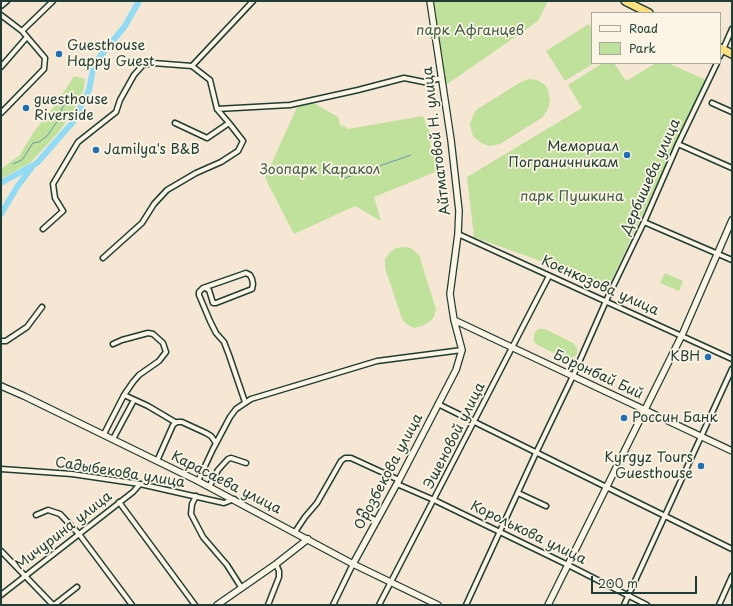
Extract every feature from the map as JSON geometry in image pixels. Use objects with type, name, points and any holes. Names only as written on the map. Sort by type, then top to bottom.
[{"type":"highway","points":[[625,1],[647,12]]},
{"type":"highway","points":[[721,51],[732,54]]},
{"type":"main road","name":"Айтматовой Н. улица","points":[[430,1],[442,78],[459,211],[458,234],[450,294],[454,320],[462,350]]},
{"type":"main road","points":[[548,605],[682,335],[732,220]]},
{"type":"main road","name":"Боронбай Бий","points":[[454,320],[732,451]]},
{"type":"main road","name":"Орозбекова улица","points":[[353,564],[398,482],[456,370],[462,350]]},
{"type":"main road","name":"Карасаева улица","points":[[1,386],[104,434],[234,499],[353,564],[438,605]]},
{"type":"main road","points":[[217,605],[276,564],[308,539]]},
{"type":"street","points":[[1,6],[7,1]]},
{"type":"street","points":[[22,31],[53,1]]},
{"type":"street","points":[[192,66],[253,1]]},
{"type":"street","points":[[1,15],[22,31],[45,58],[44,69],[1,114]]},
{"type":"street","points":[[721,51],[732,29]]},
{"type":"street","points":[[1,67],[27,37]]},
{"type":"street","points":[[43,229],[63,210],[55,198],[53,184],[78,142],[116,112],[120,100],[134,75],[143,65],[153,63],[192,66],[210,80],[217,109],[243,142],[238,150],[221,162],[196,173],[167,190],[154,204],[142,223],[103,258]]},
{"type":"street","name":"Дербишева улица","points":[[573,376],[678,144],[717,64]]},
{"type":"street","points":[[217,109],[290,105],[404,78],[424,82],[442,78]]},
{"type":"street","points":[[712,103],[732,112]]},
{"type":"street","points":[[175,123],[207,138],[229,123]]},
{"type":"street","points":[[678,144],[732,168]]},
{"type":"street","points":[[644,222],[732,260]]},
{"type":"street","name":"Коенкозова улица","points":[[458,234],[732,359]]},
{"type":"street","points":[[205,288],[209,290],[214,304],[252,290],[253,284],[250,276],[246,273],[205,288],[201,290],[199,295],[216,333],[224,342],[245,402]]},
{"type":"street","name":"Эшеновой улица","points":[[379,605],[549,276]]},
{"type":"street","points":[[1,341],[6,341],[27,327],[42,307]]},
{"type":"street","points":[[104,434],[124,395],[139,375],[164,356],[166,352],[165,346],[160,339],[153,334],[148,333],[113,344]]},
{"type":"street","points":[[198,481],[230,417],[245,402],[377,361],[462,350]]},
{"type":"street","points":[[624,605],[732,369]]},
{"type":"street","points":[[466,605],[573,376]]},
{"type":"street","points":[[124,395],[148,406],[175,422],[182,422],[206,433],[211,436],[216,444]]},
{"type":"street","points":[[113,439],[134,400]]},
{"type":"street","points":[[438,404],[732,549]]},
{"type":"street","points":[[157,461],[175,422]]},
{"type":"street","points":[[209,487],[218,470],[228,459],[231,458],[246,463]]},
{"type":"street","name":"Королькова улица","points":[[295,532],[304,517],[317,503],[341,461],[345,458],[351,458],[647,605]]},
{"type":"street","name":"Садыбекова улица","points":[[1,469],[72,474],[140,484],[224,503],[234,499]]},
{"type":"street","name":"Мичурина улица","points":[[1,595],[133,492],[140,484]]},
{"type":"street","points":[[518,493],[546,506]]},
{"type":"street","points":[[196,496],[192,504],[191,514],[203,537],[227,565],[241,587]]},
{"type":"street","points":[[119,502],[195,605]]},
{"type":"street","points":[[36,515],[48,510],[60,514],[79,534],[132,605]]},
{"type":"street","points":[[360,512],[377,521]]},
{"type":"street","points":[[1,551],[53,605],[78,587]]},
{"type":"street","points":[[268,605],[278,577],[279,571],[276,564]]},
{"type":"street","name":"Орозбекова улица","points":[[333,605],[353,564]]},
{"type":"street","points":[[718,605],[732,576]]},
{"type":"street","points":[[44,605],[48,600]]},
{"type":"green space","name":"парк Афганцев","points":[[434,1],[548,1],[538,21],[446,85]]},
{"type":"green space","points":[[589,24],[591,28],[591,64],[592,64],[565,81],[546,51]]},
{"type":"green space","name":"парк Пушкина","points":[[601,64],[615,64],[626,81],[654,64],[670,64],[706,80],[606,292],[557,267],[474,237],[467,177],[582,108],[568,85]]},
{"type":"green space","points":[[74,76],[85,79],[84,89],[76,107],[58,133],[30,163],[1,179],[1,169],[20,155],[33,133],[56,104]]},
{"type":"green space","points":[[528,79],[537,80],[544,84],[548,90],[550,100],[548,109],[543,117],[500,144],[489,146],[481,143],[473,136],[470,125],[476,110]]},
{"type":"green space","name":"Зоопарк Каракол","points":[[310,101],[338,117],[341,127],[342,125],[348,129],[423,116],[431,135],[430,144],[433,151],[440,158],[443,169],[374,197],[381,221],[355,206],[294,234],[265,178],[298,105]]},
{"type":"green space","points":[[396,248],[411,248],[419,255],[436,309],[434,317],[429,322],[414,328],[406,324],[402,319],[385,268],[385,259],[390,252]]},
{"type":"green space","points":[[665,273],[683,281],[679,291],[660,283]]},
{"type":"green space","points":[[538,329],[545,329],[573,343],[577,348],[577,354],[572,359],[565,359],[536,344],[534,341],[534,334]]},
{"type":"waterway","points":[[1,183],[37,163],[73,122],[89,90],[94,64],[125,26],[139,1]]},
{"type":"waterway","points":[[13,164],[22,160],[33,143],[39,142],[47,136],[61,116],[61,110],[68,99]]},
{"type":"waterway","points":[[345,178],[411,155]]},
{"type":"waterway","points":[[1,214],[17,187],[32,167]]},
{"type":"place","name":"Guesthouse Happy Guest","points":[[59,54]]},
{"type":"place","name":"guesthouse Riverside","points":[[26,108]]},
{"type":"place","name":"Jamilya's B&B","points":[[96,150]]},
{"type":"place","name":"Мемориал Пограничникам","points":[[627,155]]},
{"type":"place","name":"KBH","points":[[708,357]]},
{"type":"place","name":"Россин Банк","points":[[624,418]]},
{"type":"place","name":"Kyrgyz Tours Guesthouse","points":[[701,466]]}]
